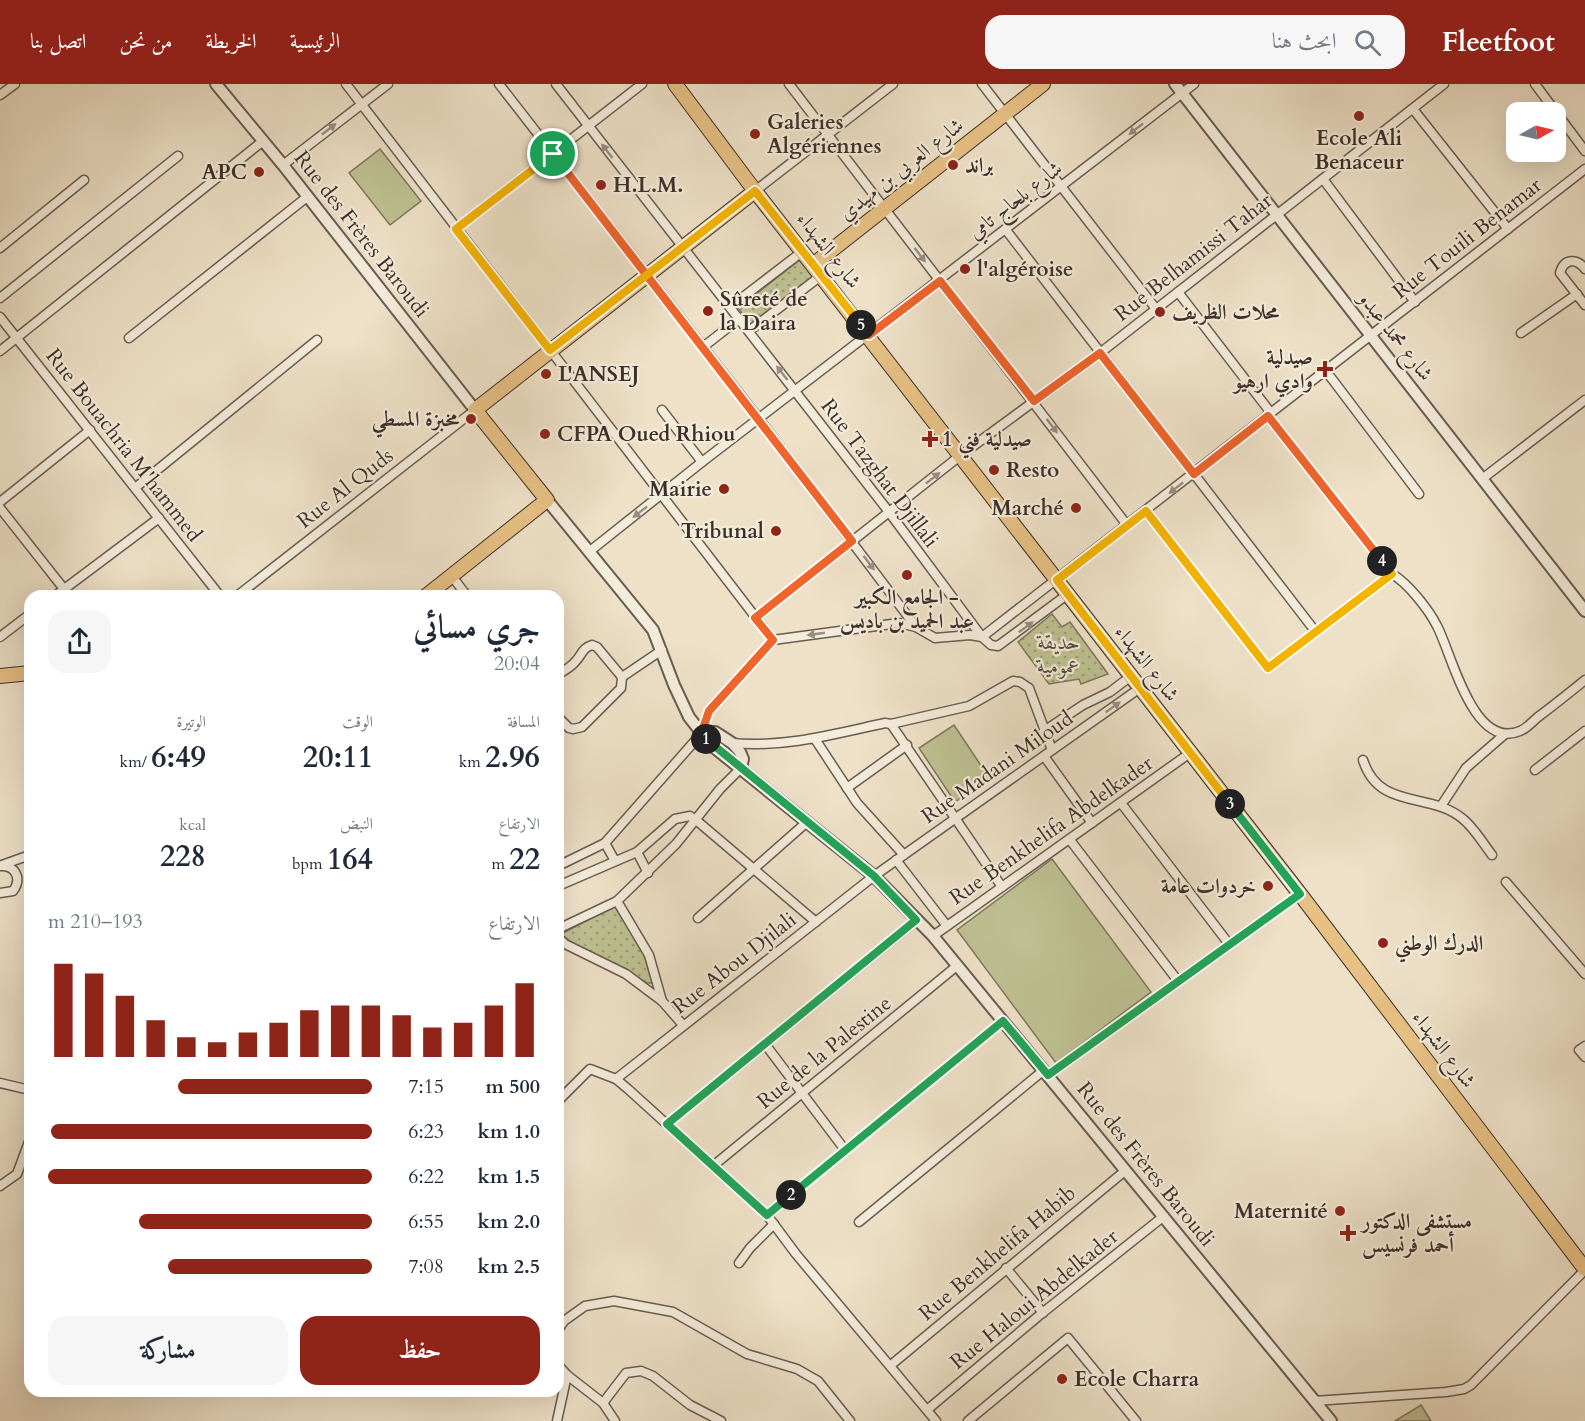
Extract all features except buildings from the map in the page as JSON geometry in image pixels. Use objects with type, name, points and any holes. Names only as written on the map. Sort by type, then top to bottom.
[{"type":"main road","name":"شارع الشهداء","points":[[675,84],[755,191],[818,269],[1300,894],[1585,1269]]},
{"type":"main road","name":"شارع العربي بن مهيدي","points":[[818,269],[885,208],[1043,84]]},
{"type":"main road","points":[[433,590],[547,500],[475,410],[755,191]]},
{"type":"main road","points":[[0,676],[24,674]]},
{"type":"street","points":[[0,95],[15,84]]},
{"type":"street","name":"Rue des Frères Baroudi","points":[[216,84],[283,165],[475,410]]},
{"type":"street","points":[[346,84],[660,496],[773,640]]},
{"type":"street","points":[[283,165],[388,84]]},
{"type":"street","points":[[499,84],[759,419],[916,627]]},
{"type":"street","points":[[556,84],[682,247]]},
{"type":"street","points":[[456,229],[642,84]]},
{"type":"street","points":[[789,84],[1127,525]]},
{"type":"street","points":[[755,191],[893,84]]},
{"type":"street","points":[[982,84],[1156,309]]},
{"type":"street","name":"شارع بلحاج تامي","points":[[590,551],[702,462],[1061,187],[1179,89],[1194,84]]},
{"type":"street","name":"Rue Belhamissi Tahar","points":[[755,618],[961,455],[1100,353],[1444,84]]},
{"type":"street","points":[[1536,84],[1585,151]]},
{"type":"street","name":"شارع محمد عبدو","points":[[1179,89],[1585,611]]},
{"type":"street","points":[[1413,109],[1508,229]]},
{"type":"street","points":[[0,351],[263,141]]},
{"type":"street","points":[[0,298],[178,156]]},
{"type":"street","name":"Rue Touili Benamar","points":[[982,637],[1585,169]]},
{"type":"street","points":[[1323,179],[1415,302]]},
{"type":"street","points":[[0,248],[84,180]]},
{"type":"street","points":[[129,338],[307,197]]},
{"type":"street","points":[[1006,230],[1315,631]]},
{"type":"street","name":"Rue Tazghat Djillali","points":[[682,247],[889,512],[982,637]]},
{"type":"street","points":[[730,307],[803,251]]},
{"type":"street","points":[[1585,269],[1574,261],[1567,262],[1560,273],[1585,305]]},
{"type":"street","points":[[749,331],[818,269]]},
{"type":"street","points":[[1178,292],[1392,574],[1403,580],[1437,625],[1468,699],[1479,718],[1492,730],[1505,734],[1521,731],[1585,680]]},
{"type":"street","points":[[1521,333],[1576,294]]},
{"type":"street","name":"Rue Bouachria M'hammed","points":[[0,317],[215,590]]},
{"type":"street","points":[[703,347],[739,319]]},
{"type":"street","points":[[135,488],[317,340]]},
{"type":"street","points":[[1326,371],[1419,494]]},
{"type":"street","points":[[1482,479],[1585,400]]},
{"type":"street","name":"Rue Al Quds","points":[[245,590],[475,410]]},
{"type":"street","points":[[662,410],[702,462]]},
{"type":"street","points":[[0,501],[90,430]]},
{"type":"street","points":[[547,500],[653,630],[674,686],[689,717],[701,734]]},
{"type":"street","points":[[0,508],[64,589],[159,518]]},
{"type":"street","points":[[1146,511],[1268,668],[1392,574]]},
{"type":"street","points":[[451,575],[462,590]]},
{"type":"street","points":[[564,863],[605,843],[701,734],[709,711],[773,640],[898,623],[916,627],[935,638],[970,635],[982,637],[991,645],[998,646],[1068,594]]},
{"type":"street","points":[[0,637],[24,619]]},
{"type":"street","points":[[564,670],[575,662],[587,646],[592,645],[597,647],[622,677],[621,688],[582,727],[573,729],[564,724]]},
{"type":"street","points":[[622,677],[662,650]]},
{"type":"street","name":"Rue Madani Miloud","points":[[1044,731],[1083,705],[1110,692],[1131,676]]},
{"type":"street","points":[[732,743],[754,745],[815,739],[885,723],[891,724],[969,706],[1012,681],[1020,682],[1029,688],[1052,750]]},
{"type":"street","name":"Rue Madani Miloud","points":[[874,876],[1140,688]]},
{"type":"street","points":[[891,724],[1002,887]]},
{"type":"street","points":[[1534,770],[1585,731]]},
{"type":"street","points":[[564,926],[617,902],[676,844],[720,789],[741,768],[743,759],[732,743],[715,732],[701,734]]},
{"type":"street","name":"Rue des Frères Baroudi","points":[[701,734],[711,745],[874,876],[933,936],[1314,1401],[1324,1419]]},
{"type":"street","points":[[1441,806],[1466,768],[1505,734]]},
{"type":"street","points":[[815,739],[856,803],[887,834],[900,857],[948,926]]},
{"type":"street","points":[[847,788],[907,746]]},
{"type":"street","name":"Rue Benkhelifa Abdelkader","points":[[933,936],[1190,753]]},
{"type":"street","points":[[1044,756],[1092,823]]},
{"type":"street","points":[[1363,760],[1367,774],[1388,793],[1441,806],[1462,818],[1492,855]]},
{"type":"street","points":[[1121,802],[1229,944]]},
{"type":"street","points":[[564,883],[637,852],[675,819],[690,816],[816,922]]},
{"type":"street","points":[[698,918],[807,822]]},
{"type":"street","points":[[1070,840],[1178,981]]},
{"type":"street","points":[[605,843],[615,861]]},
{"type":"street","points":[[637,852],[648,873]]},
{"type":"street","points":[[1,866],[24,857]]},
{"type":"street","points":[[0,893],[12,891],[18,878],[10,867],[1,866]]},
{"type":"street","name":"Rue Abou Djilali","points":[[616,1079],[874,876]]},
{"type":"street","points":[[1506,882],[1585,974]]},
{"type":"street","points":[[859,1222],[1046,1072],[1300,894]]},
{"type":"street","points":[[617,902],[649,955],[662,1001]]},
{"type":"street","points":[[667,1124],[916,920]]},
{"type":"street","points":[[564,943],[626,974],[662,1001],[683,1025]]},
{"type":"street","name":"Rue de la Palestine","points":[[713,1166],[957,965]]},
{"type":"street","points":[[767,1215],[1003,1021]]},
{"type":"street","points":[[765,1044],[845,1150]]},
{"type":"street","points":[[1585,1046],[1580,1050],[1585,1058]]},
{"type":"street","points":[[564,1095],[590,1069],[616,1079],[767,1215],[936,1421]]},
{"type":"street","points":[[0,1083],[24,1089]]},
{"type":"street","points":[[0,1186],[16,1174],[24,1154]]},
{"type":"street","name":"Rue Benkhelifa Habib","points":[[891,1365],[1126,1170]]},
{"type":"street","name":"Rue Haloui Abdelkader","points":[[927,1410],[1164,1216]]},
{"type":"street","points":[[739,1263],[750,1248],[774,1224]]},
{"type":"street","points":[[1006,1268],[1044,1313]]},
{"type":"street","points":[[1314,1401],[1464,1389],[1479,1377],[1585,1269]]},
{"type":"street","points":[[564,1321],[585,1306],[614,1301],[673,1312],[747,1354],[797,1369],[818,1381],[850,1421]]},
{"type":"street","points":[[968,1421],[1068,1338],[1136,1421]]},
{"type":"street","points":[[603,1403],[626,1373],[641,1371],[654,1376],[690,1405],[722,1421]]},
{"type":"street","points":[[564,1372],[603,1403],[615,1421]]},
{"type":"street","points":[[564,1389],[567,1375]]},
{"type":"street","points":[[557,1421],[562,1397]]},
{"type":"green space","points":[[380,149],[421,201],[390,225],[349,173]]},
{"type":"green space","points":[[801,259],[814,275],[751,325],[738,308]]},
{"type":"green space","name":"حديقة عمومية","points":[[1052,614],[1062,627],[1070,622],[1108,674],[1081,684],[1079,679],[1049,684],[1018,642]]},
{"type":"green space","points":[[954,725],[990,779],[955,802],[919,748]]},
{"type":"green space","points":[[1052,859],[1151,992],[1056,1063],[957,930]]},
{"type":"green space","points":[[617,905],[647,958],[654,983],[644,983],[571,943],[564,937],[564,932]]},
{"type":"green space","points":[[1421,1405],[1431,1421],[1395,1421]]},
{"type":"place","name":"Ecole Ali Benaceur","points":[[1359,116]]},
{"type":"place","name":"Galeries Algériennes","points":[[755,134]]},
{"type":"place","name":"براند","points":[[953,165]]},
{"type":"place","name":"APC","points":[[259,172]]},
{"type":"place","name":"H.L.M.","points":[[601,185]]},
{"type":"place","name":"l'algéroise","points":[[965,269]]},
{"type":"place","name":"Sûreté de la Daira","points":[[708,311]]},
{"type":"place","name":"محلات الظريف","points":[[1160,312]]},
{"type":"place","name":"صيدلية وادي ارهيو","points":[[1325,369]]},
{"type":"place","name":"L'ANSEJ","points":[[546,374]]},
{"type":"place","name":"مخبزة المسطي","points":[[471,419]]},
{"type":"place","name":"CFPA Oued Rhiou","points":[[545,434]]},
{"type":"place","name":"صيدلية فني 1","points":[[930,439]]},
{"type":"place","name":"Resto","points":[[994,470]]},
{"type":"place","name":"Mairie","points":[[724,489]]},
{"type":"place","name":"Marché","points":[[1076,508]]},
{"type":"place","name":"Tribunal","points":[[776,531]]},
{"type":"place","name":"الجامع الكبير - عبد الحميد بن باديس","points":[[907,575]]},
{"type":"place","name":"خردوات عامة","points":[[1268,886]]},
{"type":"place","name":"الدرك الوطني","points":[[1383,943]]},
{"type":"place","name":"Maternité","points":[[1340,1211]]},
{"type":"place","name":"مستشفى الدكتور أحمد فرنسيس","points":[[1348,1233]]},
{"type":"place","name":"Ecole Charra","points":[[1062,1379]]},
{"type":"route","points":[[553,154],[456,229],[550,350],[646,276],[682,247],[755,191],[869,335],[940,281],[1034,401],[1100,353],[1194,474],[1268,416],[1392,574],[1268,668],[1146,511],[1057,580],[1300,894],[1048,1075],[1003,1021],[767,1215],[667,1124],[916,920],[874,876],[711,745],[701,734],[709,711],[773,640],[755,618],[852,541],[646,276],[553,154]]}]
